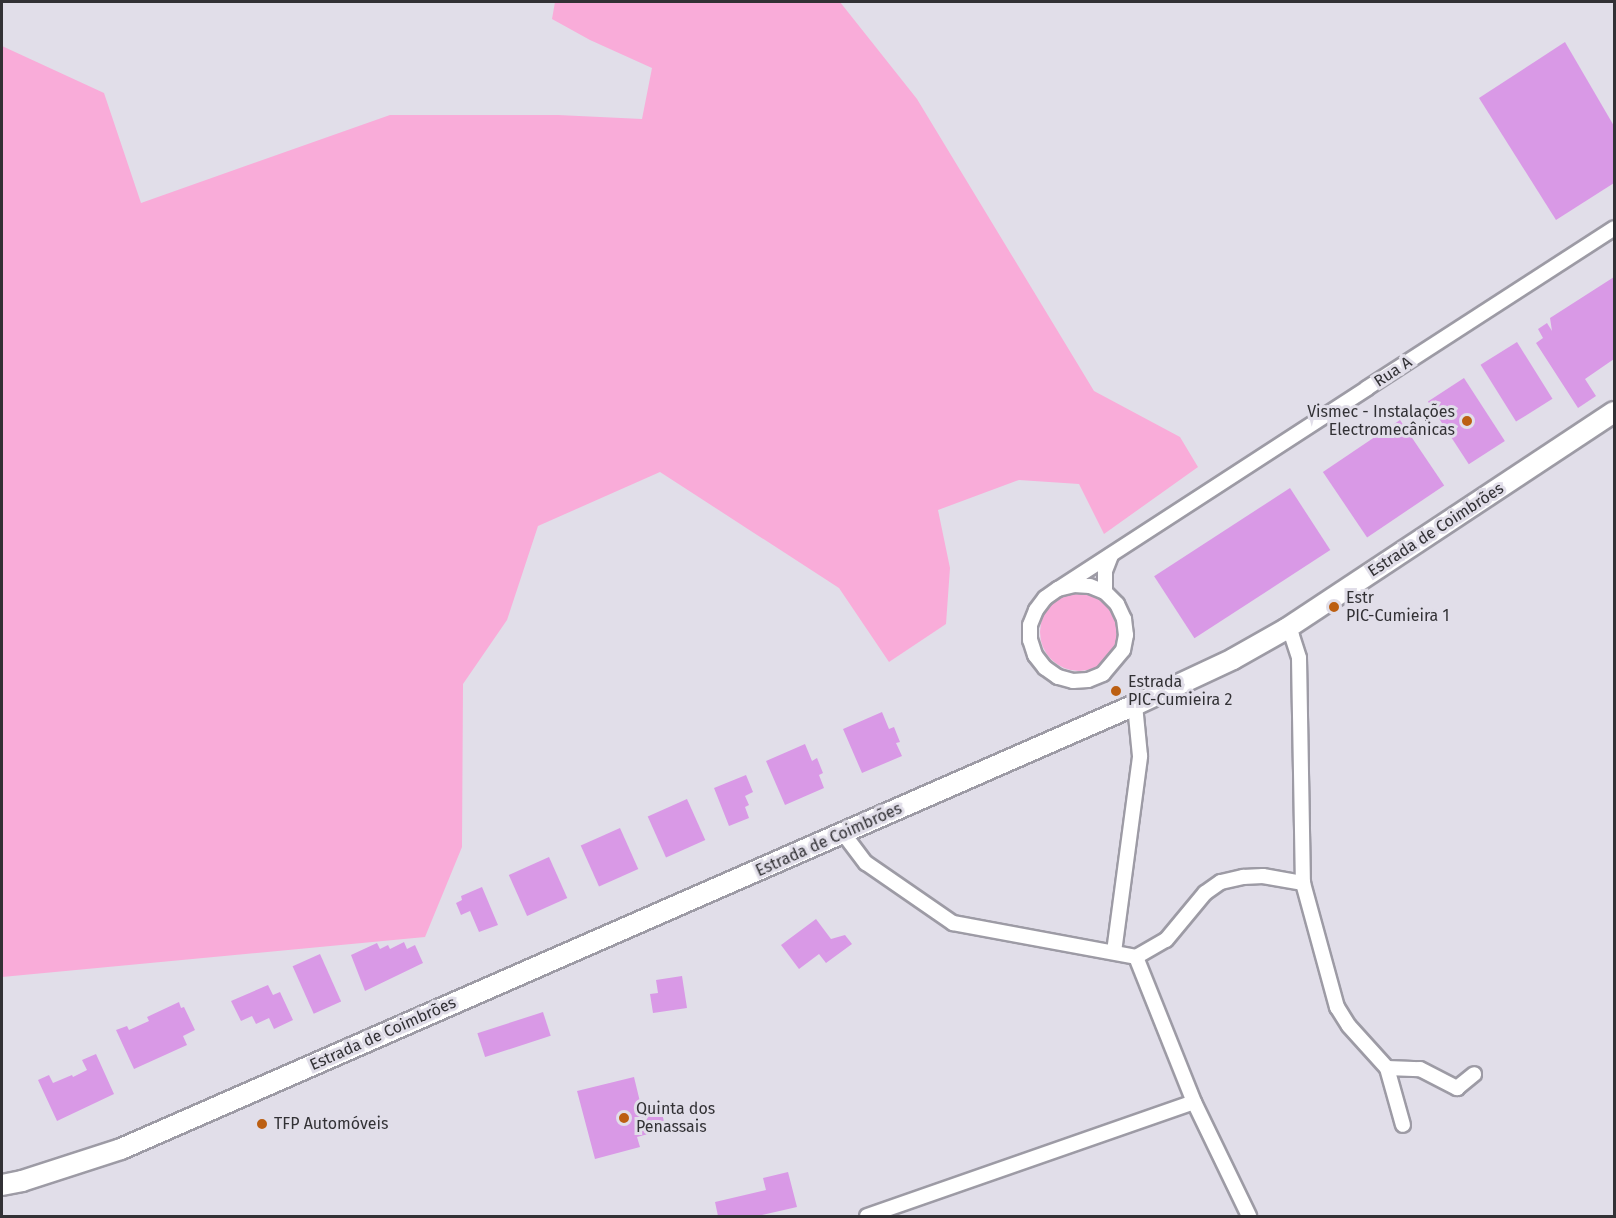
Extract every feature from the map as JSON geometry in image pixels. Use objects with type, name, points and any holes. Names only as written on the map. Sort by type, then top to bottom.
[{"type":"street","name":"Rua A","points":[[1058,589],[1614,228]]},
{"type":"street","name":"Estrada de Coimbrões","points":[[2,1185],[22,1181],[121,1149],[1135,705],[1233,659],[1286,629],[1614,412]]},
{"type":"street","points":[[1105,592],[1105,571],[1111,555]]},
{"type":"street","points":[[1074,585],[1090,586],[1105,592],[1117,604],[1124,619],[1126,635],[1123,650],[1103,674],[1088,680],[1073,681],[1058,677],[1045,668],[1035,655],[1030,640],[1030,625],[1035,610],[1045,598],[1058,589],[1074,585]]},
{"type":"street","points":[[1286,629],[1292,636],[1299,658],[1303,884],[1337,1007],[1349,1026],[1387,1068],[1403,1125]]},
{"type":"street","points":[[1114,952],[1140,756],[1135,705]]},
{"type":"street","points":[[843,833],[866,864],[953,923],[1136,957],[1166,940],[1205,893],[1221,882],[1243,877],[1263,876],[1303,884]]},
{"type":"street","points":[[1136,957],[1194,1102],[1249,1216]]},
{"type":"street","points":[[1387,1068],[1420,1069],[1458,1088],[1474,1074]]},
{"type":"street","points":[[867,1216],[1194,1102]]},
{"type":"shaded area","points":[[555,2],[840,2],[917,99],[1094,391],[1180,437],[1198,467],[1104,534],[1079,484],[1019,480],[938,510],[950,568],[946,624],[889,662],[839,588],[660,472],[538,526],[507,620],[463,684],[462,847],[425,937],[2,977],[2,46],[104,93],[141,203],[390,115],[558,115],[642,119],[652,68],[590,40],[552,19]]},
{"type":"shaded area","points":[[1079,593],[1094,596],[1111,610],[1118,632],[1115,647],[1101,664],[1079,671],[1064,668],[1047,654],[1040,632],[1043,617],[1057,600]]},
{"type":"building","points":[[1565,42],[1614,126],[1614,183],[1556,220],[1479,98]]},
{"type":"building","points":[[1614,277],[1614,359],[1585,379],[1596,396],[1578,408],[1536,343],[1543,338],[1538,329],[1547,323],[1552,331],[1550,318]]},
{"type":"building","points":[[1517,342],[1553,399],[1516,422],[1481,365]]},
{"type":"building","name":"Vismec - Instalações Electromecânicas","points":[[1464,378],[1505,441],[1469,464],[1428,401]]},
{"type":"building","points":[[1400,420],[1444,485],[1367,537],[1323,472]]},
{"type":"building","points":[[1290,488],[1330,550],[1194,638],[1154,576]]},
{"type":"building","points":[[882,712],[889,729],[894,727],[900,742],[896,743],[902,756],[862,773],[843,729]]},
{"type":"building","points":[[805,744],[812,761],[817,758],[823,773],[819,775],[824,788],[785,805],[766,761]]},
{"type":"building","points":[[746,775],[753,792],[745,796],[749,805],[745,807],[749,818],[729,826],[714,788]]},
{"type":"building","points":[[687,799],[705,840],[666,858],[648,816]]},
{"type":"building","points":[[620,828],[638,869],[599,887],[581,845]]},
{"type":"building","points":[[549,857],[567,898],[527,916],[509,875]]},
{"type":"building","points":[[482,887],[498,925],[479,932],[470,911],[461,915],[456,903],[462,900],[461,896]]},
{"type":"building","points":[[816,919],[831,939],[845,935],[852,944],[826,963],[819,954],[799,969],[781,945]]},
{"type":"building","points":[[404,942],[407,949],[415,945],[423,963],[365,991],[351,955],[377,943],[380,949],[388,945],[390,949]]},
{"type":"building","points":[[320,954],[341,1002],[314,1014],[293,966]]},
{"type":"building","points":[[682,976],[687,1008],[653,1013],[650,994],[658,993],[656,980]]},
{"type":"building","points":[[268,985],[273,995],[280,992],[293,1020],[274,1029],[269,1018],[256,1024],[252,1016],[241,1021],[231,1001]]},
{"type":"building","points":[[179,1002],[181,1008],[184,1007],[195,1030],[183,1036],[187,1045],[134,1069],[116,1030],[127,1026],[129,1030],[149,1021],[147,1017]]},
{"type":"building","points":[[543,1012],[551,1036],[485,1057],[477,1033]]},
{"type":"building","points":[[96,1054],[114,1094],[57,1121],[38,1080],[49,1075],[53,1083],[72,1075],[73,1077],[87,1070],[82,1060]]},
{"type":"building","name":"Quinta dos Penassais","points":[[634,1077],[641,1106],[659,1102],[666,1129],[637,1137],[640,1147],[595,1159],[577,1091]]},
{"type":"building","points":[[788,1172],[797,1207],[758,1216],[718,1216],[715,1202],[766,1190],[763,1178]]},
{"type":"place","name":"Vismec - Instalações Electromecânicas","points":[[1467,421]]},
{"type":"place","name":"Estr PIC-Cumieira 1","points":[[1334,607]]},
{"type":"place","name":"Estrada PIC-Cumieira 2","points":[[1116,691]]},
{"type":"place","name":"Quinta dos Penassais","points":[[624,1118]]},
{"type":"place","name":"TFP Automóveis","points":[[262,1124]]}]
